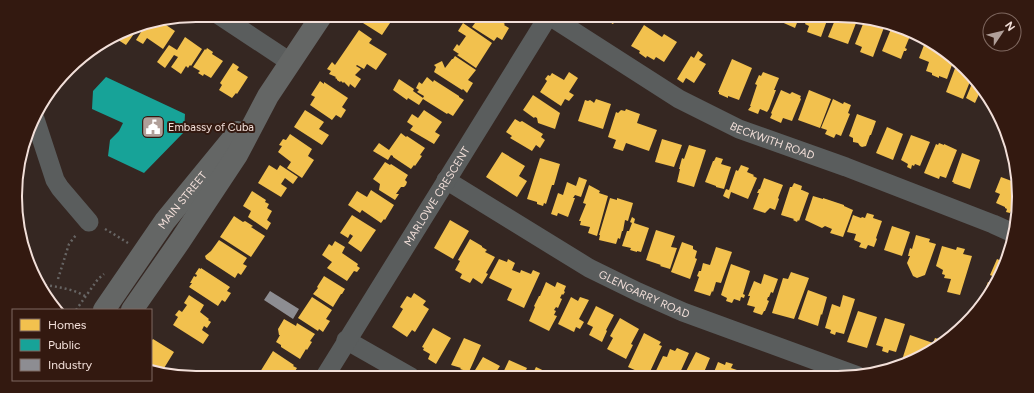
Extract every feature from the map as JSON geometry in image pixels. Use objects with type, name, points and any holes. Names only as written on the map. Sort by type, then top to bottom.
[{"type":"main road","name":"MAIN STREET","points":[[133,309],[180,242],[237,155],[268,96],[317,22]]},
{"type":"main road","name":"MAIN STREET","points":[[97,305],[268,96]]},
{"type":"street","points":[[230,22],[290,62]]},
{"type":"street","name":"MARLOWE CRESCENT","points":[[328,371],[544,22]]},
{"type":"street","name":"BECKWITH ROAD","points":[[559,22],[679,99],[739,129],[846,167],[1009,231]]},
{"type":"street","points":[[37,125],[55,180],[89,222]]},
{"type":"street","name":"GLENGARRY ROAD","points":[[446,180],[589,268],[638,292],[683,312],[844,371]]},
{"type":"street","points":[[346,340],[399,371]]},
{"type":"path","points":[[58,279],[69,244],[78,232],[89,222],[132,245]]},
{"type":"path","points":[[46,285],[73,290],[97,305]]},
{"type":"building: Homes","points":[[364,22],[391,22],[382,35],[363,23]]},
{"type":"building: Homes","points":[[474,22],[502,22],[509,28],[502,40],[497,37],[494,41],[472,27],[475,23]]},
{"type":"building: Homes","points":[[782,22],[797,22],[795,28]]},
{"type":"building: Homes","points":[[806,22],[826,22],[821,37],[807,32],[809,26],[805,24]]},
{"type":"building: Homes","points":[[834,22],[856,23],[848,44],[828,37]]},
{"type":"building: Homes","points":[[463,23],[492,43],[476,68],[457,55],[459,54],[453,50],[457,44],[459,46],[466,36],[458,31]]},
{"type":"building: Homes","points":[[165,24],[175,31],[163,49],[147,38],[143,44],[136,40],[142,30]]},
{"type":"building: Homes","points":[[863,24],[884,28],[873,57],[860,52],[862,47],[855,44]]},
{"type":"building: Homes","points":[[644,25],[662,37],[664,34],[677,42],[664,62],[656,57],[654,60],[647,56],[646,58],[639,53],[640,51],[631,46]]},
{"type":"building: Homes","points":[[359,30],[372,39],[369,43],[387,54],[376,70],[367,64],[364,69],[357,65],[356,66],[361,69],[355,75],[361,79],[355,88],[350,84],[349,87],[344,82],[343,83],[337,80],[335,78],[336,77],[329,74],[331,71],[327,69],[332,62],[335,65]]},
{"type":"building: Homes","points":[[891,30],[909,37],[905,48],[907,49],[904,51],[901,59],[882,51]]},
{"type":"building: Homes","points":[[134,33],[126,45],[119,40]]},
{"type":"building: Homes","points":[[185,37],[202,49],[191,66],[190,65],[188,68],[186,66],[181,74],[171,67],[178,57],[174,55],[165,68],[157,62],[169,45],[177,50]]},
{"type":"building: Homes","points":[[924,45],[944,58],[952,64],[947,79],[939,76],[939,78],[926,71],[929,62],[919,58]]},
{"type":"building: Homes","points":[[207,48],[213,52],[212,54],[223,61],[211,78],[204,74],[203,76],[198,73],[200,71],[193,67]]},
{"type":"building: Homes","points":[[698,51],[703,55],[699,60],[706,64],[694,83],[686,78],[683,83],[677,79],[691,56],[694,58]]},
{"type":"building: Homes","points":[[455,56],[476,70],[468,80],[473,83],[467,93],[463,89],[462,90],[434,72],[436,67],[434,65],[442,61],[445,68]]},
{"type":"building: Homes","points":[[732,59],[752,68],[739,100],[728,96],[728,98],[719,94],[718,92]]},
{"type":"building: Homes","points":[[233,63],[239,67],[237,70],[248,77],[237,94],[236,93],[232,98],[219,90],[222,85],[220,83]]},
{"type":"building: Homes","points":[[955,67],[970,82],[963,99],[946,92]]},
{"type":"building: Homes","points":[[569,72],[578,78],[569,92],[574,95],[569,101],[565,99],[561,106],[540,92],[547,81],[545,79],[548,75],[550,76],[552,73],[564,80]]},
{"type":"building: Homes","points":[[763,72],[779,78],[769,109],[767,112],[760,109],[758,114],[748,110],[751,106],[757,85],[755,84],[759,75],[761,76]]},
{"type":"building: Homes","points":[[427,77],[464,100],[453,116],[448,113],[447,114],[423,99],[419,105],[408,98],[407,100],[393,90],[399,79],[414,89],[413,91],[423,98],[424,96],[417,92],[419,90],[416,88],[419,82],[422,84]]},
{"type":"building: Homes","points":[[320,81],[324,84],[324,82],[348,98],[342,107],[346,110],[341,118],[336,115],[332,120],[310,105],[315,97],[311,95]]},
{"type":"building: Homes","points":[[972,84],[979,94],[975,103],[966,98]]},
{"type":"building: Homes","points":[[781,90],[790,94],[792,92],[801,96],[801,99],[792,121],[783,118],[781,123],[770,118]]},
{"type":"building: Homes","points":[[809,90],[831,99],[820,128],[798,120]]},
{"type":"building: Homes","points":[[533,95],[560,113],[555,129],[538,123],[537,118],[534,118],[523,110]]},
{"type":"building: Homes","points":[[596,99],[611,104],[603,129],[578,121],[585,100],[590,100],[594,103]]},
{"type":"building: Homes","points":[[833,99],[843,104],[844,102],[851,105],[848,113],[850,114],[841,136],[836,134],[834,138],[825,134],[827,130],[821,128]]},
{"type":"building: Homes","points":[[626,109],[640,114],[637,123],[657,130],[649,151],[626,143],[623,151],[613,148],[616,140],[608,137],[616,112],[618,113],[621,110],[625,111]]},
{"type":"building: Homes","points":[[305,110],[324,122],[319,129],[329,135],[322,145],[294,127]]},
{"type":"building: Homes","points":[[424,110],[442,122],[435,132],[440,135],[434,144],[410,130],[413,126],[407,122],[412,114],[418,118]]},
{"type":"building: Homes","points":[[857,114],[876,121],[866,146],[862,147],[858,143],[853,142],[853,138],[849,136]]},
{"type":"building: Homes","points":[[515,119],[520,122],[522,121],[543,134],[541,137],[545,140],[540,148],[536,145],[532,151],[510,138],[512,136],[506,132]]},
{"type":"building: Homes","points":[[887,127],[903,134],[893,160],[876,153]]},
{"type":"building: Homes","points":[[401,133],[425,148],[420,155],[422,156],[411,169],[391,155],[388,160],[373,151],[379,143],[389,150]]},
{"type":"building: Homes","points":[[290,134],[312,149],[308,156],[314,160],[302,178],[287,168],[291,162],[278,152],[282,146],[279,145],[283,139],[286,140]]},
{"type":"building: Homes","points":[[911,135],[930,142],[920,166],[915,164],[914,166],[912,165],[911,169],[907,167],[908,164],[901,160]]},
{"type":"building: Homes","points":[[662,139],[682,145],[674,167],[655,162]]},
{"type":"building: Homes","points":[[939,143],[957,150],[946,178],[940,176],[939,179],[924,173],[936,144],[938,145]]},
{"type":"building: Homes","points":[[689,145],[706,150],[694,187],[677,182],[682,158],[684,159]]},
{"type":"building: Homes","points":[[502,152],[525,166],[519,176],[527,181],[517,197],[486,177]]},
{"type":"building: Homes","points":[[962,153],[980,160],[970,189],[952,182]]},
{"type":"building: Homes","points":[[716,157],[723,159],[721,164],[731,167],[724,189],[705,182]]},
{"type":"building: Homes","points":[[540,158],[560,164],[554,185],[552,185],[546,204],[544,203],[543,206],[537,204],[537,202],[527,199]]},
{"type":"building: Homes","points":[[385,162],[390,165],[391,164],[408,175],[405,180],[407,182],[406,185],[401,187],[396,194],[399,194],[395,200],[379,190],[380,184],[373,179]]},
{"type":"building: Homes","points":[[269,165],[277,170],[280,165],[298,177],[293,184],[285,178],[281,184],[287,188],[281,197],[258,183]]},
{"type":"building: Homes","points":[[741,165],[749,168],[747,172],[757,178],[748,199],[731,192],[729,199],[723,196],[726,189],[729,190],[736,170],[738,171]]},
{"type":"building: Homes","points":[[579,177],[587,180],[581,197],[575,195],[573,198],[575,198],[568,217],[558,213],[557,216],[551,214],[558,193],[563,195],[567,182],[576,186]]},
{"type":"building: Homes","points":[[1001,177],[1012,181],[1012,208],[1010,213],[1006,212],[1007,209],[1005,207],[996,203],[1000,194],[995,192]]},
{"type":"building: Homes","points":[[764,178],[783,185],[775,210],[770,208],[765,213],[753,209],[759,193],[757,193]]},
{"type":"building: Homes","points":[[794,183],[802,186],[801,190],[809,193],[799,221],[798,220],[797,222],[793,220],[794,219],[781,215],[790,187],[792,187]]},
{"type":"building: Homes","points":[[589,185],[600,191],[599,193],[608,196],[597,236],[588,233],[590,227],[580,225],[581,221],[579,221],[586,204],[583,203]]},
{"type":"building: Homes","points":[[371,190],[394,205],[385,220],[384,219],[381,223],[362,210],[360,213],[348,205],[357,191],[367,197]]},
{"type":"building: Homes","points":[[252,191],[266,200],[265,202],[269,204],[267,208],[272,211],[267,220],[271,223],[267,230],[248,217],[251,211],[243,206]]},
{"type":"building: Homes","points":[[813,196],[844,205],[853,210],[843,237],[830,233],[832,229],[825,226],[822,228],[805,220]]},
{"type":"building: Homes","points":[[610,198],[617,200],[617,198],[633,203],[628,221],[625,220],[620,239],[618,238],[616,244],[599,240],[599,235]]},
{"type":"building: Homes","points":[[867,213],[874,215],[873,218],[882,221],[874,247],[868,245],[866,249],[859,247],[861,243],[854,240],[856,234],[847,232],[853,215],[865,218]]},
{"type":"building: Homes","points":[[352,215],[376,230],[361,252],[348,243],[353,236],[350,234],[348,238],[340,233]]},
{"type":"building: Homes","points":[[234,216],[253,226],[251,227],[265,236],[251,257],[220,237]]},
{"type":"building: Homes","points":[[632,217],[635,219],[634,223],[649,228],[641,252],[630,250],[631,248],[622,246],[627,231],[629,231],[632,223],[630,222]]},
{"type":"building: Homes","points":[[450,220],[469,231],[453,259],[434,248]]},
{"type":"building: Homes","points":[[892,226],[910,232],[902,256],[884,250]]},
{"type":"building: Homes","points":[[656,230],[675,236],[671,247],[677,248],[670,269],[646,260]]},
{"type":"building: Homes","points":[[916,235],[930,239],[929,242],[936,244],[925,275],[917,278],[913,276],[907,263],[910,256],[908,256],[910,248],[912,249]]},
{"type":"building: Homes","points":[[470,239],[487,250],[485,252],[495,257],[482,284],[473,278],[470,283],[460,278],[462,274],[455,270],[460,261],[458,260]]},
{"type":"building: Homes","points":[[219,240],[247,258],[243,264],[247,266],[241,275],[238,273],[235,278],[206,259],[205,256],[211,251]]},
{"type":"building: Homes","points":[[335,241],[345,247],[342,253],[358,264],[357,266],[360,268],[357,272],[354,271],[347,281],[327,268],[332,262],[322,255],[329,244],[332,246]]},
{"type":"building: Homes","points":[[682,242],[693,246],[693,249],[697,251],[695,258],[697,259],[690,279],[671,272]]},
{"type":"building: Homes","points":[[942,246],[956,250],[957,247],[965,249],[963,254],[972,256],[960,295],[947,292],[951,279],[944,278],[945,275],[942,274],[943,270],[936,266]]},
{"type":"building: Homes","points":[[716,247],[732,252],[721,283],[716,282],[710,296],[694,291],[699,277],[697,276],[699,271],[701,271],[703,263],[710,265]]},
{"type":"building: Homes","points":[[499,259],[507,262],[508,259],[515,263],[512,270],[520,273],[521,270],[531,274],[533,270],[540,273],[524,308],[507,300],[512,289],[489,278]]},
{"type":"building: Homes","points":[[997,259],[1000,260],[993,276],[990,275]]},
{"type":"building: Homes","points":[[731,264],[750,271],[743,294],[745,295],[744,298],[741,297],[740,301],[734,299],[732,303],[726,301],[727,298],[721,295]]},
{"type":"building: Homes","points":[[199,268],[230,287],[227,291],[231,293],[225,302],[222,300],[218,306],[189,287],[194,276],[196,277],[197,275],[195,274]]},
{"type":"building: Homes","points":[[791,272],[809,278],[794,319],[772,313],[783,278],[788,279]]},
{"type":"building: Homes","points":[[764,274],[778,279],[773,293],[771,292],[768,297],[767,300],[769,301],[762,315],[753,312],[755,307],[747,305],[750,296],[748,296],[754,281],[761,284]]},
{"type":"building: Homes","points":[[324,276],[345,289],[333,307],[313,294]]},
{"type":"building: Homes","points":[[546,282],[555,287],[557,282],[566,286],[565,292],[560,298],[562,299],[558,308],[556,307],[554,310],[556,311],[554,315],[557,316],[549,331],[529,321],[535,307],[534,306]]},
{"type":"building: Homes","points":[[808,290],[827,297],[818,326],[798,319]]},
{"type":"building: Homes","points":[[414,293],[426,301],[423,305],[429,309],[415,332],[412,330],[407,337],[392,327],[403,309],[400,307],[407,296],[411,298]]},
{"type":"building: Homes","points":[[189,295],[204,305],[200,312],[211,322],[207,328],[204,326],[202,330],[209,335],[203,344],[173,325],[178,317],[175,315],[179,310],[182,312],[187,305],[184,303]]},
{"type":"building: Homes","points":[[843,295],[855,299],[844,334],[836,332],[835,335],[830,333],[831,330],[825,328],[832,304],[840,307]]},
{"type":"building: Homes","points":[[312,297],[332,310],[326,319],[330,321],[323,332],[319,329],[318,331],[298,318]]},
{"type":"building: Homes","points":[[571,297],[578,301],[580,297],[589,300],[579,319],[584,322],[580,329],[576,327],[574,332],[558,324]]},
{"type":"building: Homes","points":[[596,306],[614,315],[606,330],[607,331],[602,342],[589,335],[593,327],[587,324]]},
{"type":"building: Homes","points":[[858,311],[877,317],[867,348],[847,342]]},
{"type":"building: Homes","points":[[620,318],[639,329],[631,344],[633,345],[626,359],[607,349],[613,338],[610,336]]},
{"type":"building: Homes","points":[[885,318],[905,324],[896,352],[889,350],[888,353],[882,351],[883,347],[876,345]]},
{"type":"building: Homes","points":[[284,319],[296,326],[297,323],[315,334],[310,341],[312,342],[300,359],[276,342],[280,335],[278,329]]},
{"type":"building: Homes","points":[[433,328],[451,338],[436,364],[428,359],[430,354],[423,350],[424,348],[422,347]]},
{"type":"building: Homes","points":[[644,333],[661,342],[659,345],[662,346],[650,371],[637,371],[628,367]]},
{"type":"building: Homes","points":[[910,335],[933,343],[925,348],[902,359]]},
{"type":"building: Homes","points":[[464,338],[481,345],[469,371],[462,371],[463,370],[460,369],[461,368],[451,365]]},
{"type":"building: Homes","points":[[153,339],[174,352],[164,368],[152,365]]},
{"type":"building: Homes","points":[[677,348],[689,353],[681,371],[656,371],[663,356],[667,357],[670,349],[675,351]]},
{"type":"building: Homes","points":[[273,351],[297,368],[295,371],[261,371]]},
{"type":"building: Homes","points":[[696,352],[710,358],[705,371],[686,371]]},
{"type":"building: Homes","points":[[483,357],[500,366],[497,371],[474,371]]},
{"type":"building: Homes","points":[[509,360],[527,368],[526,371],[504,371]]},
{"type":"building: Homes","points":[[718,362],[725,365],[726,362],[733,364],[731,368],[737,370],[737,371],[714,371]]},
{"type":"building: Homes","points":[[536,367],[544,371],[534,371]]},
{"type":"building: Public","name":"Embassy of Cuba","points":[[106,77],[185,114],[184,132],[144,173],[108,156],[110,140],[119,131],[123,123],[92,109],[93,91]]},
{"type":"building: Industry","points":[[270,291],[299,309],[293,319],[264,300]]},
{"type":"place","name":"Embassy of Cuba","points":[[153,127]]}]
